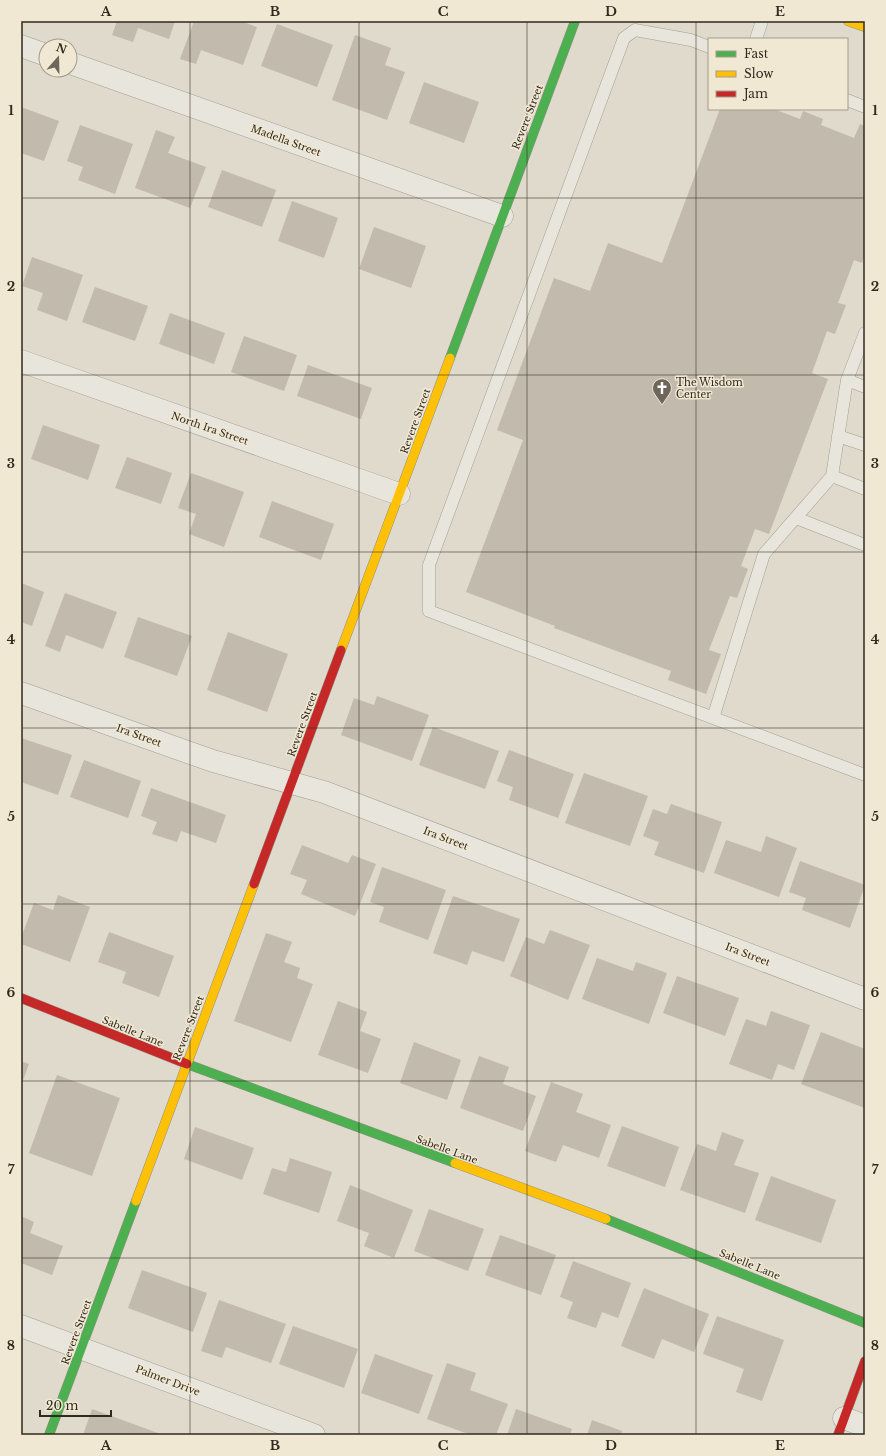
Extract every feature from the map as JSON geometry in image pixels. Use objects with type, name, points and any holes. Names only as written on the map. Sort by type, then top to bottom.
[{"type":"street","name":"Revere Street","points":[[49,1435],[575,21]]},
{"type":"street","points":[[848,21],[865,27]]},
{"type":"street","points":[[21,46],[38,52]]},
{"type":"street","name":"Madella Street","points":[[78,66],[502,216]]},
{"type":"street","name":"North Ira Street","points":[[21,361],[399,494]]},
{"type":"street","name":"Ira Street","points":[[21,692],[213,761],[331,794],[865,999]]},
{"type":"street","name":"Sabelle Lane","points":[[21,998],[186,1064],[638,1231],[865,1323]]},
{"type":"street","name":"Palmer Drive","points":[[21,1326],[314,1435]]},
{"type":"street","points":[[865,1361],[841,1427],[865,1426]]},
{"type":"lane","points":[[756,38],[762,21]]},
{"type":"lane","points":[[708,47],[691,40],[635,30],[624,38],[429,565],[429,611],[865,775]]},
{"type":"lane","points":[[848,100],[865,107]]},
{"type":"lane","points":[[713,718],[764,554],[832,476],[847,380],[864,335]]},
{"type":"lane","points":[[847,380],[865,387]]},
{"type":"lane","points":[[838,436],[865,445]]},
{"type":"lane","points":[[832,476],[865,489]]},
{"type":"lane","points":[[796,518],[865,545]]},
{"type":"building","points":[[117,21],[175,21],[169,39],[138,28],[133,42],[112,35]]},
{"type":"building","points":[[194,21],[241,21],[257,27],[243,65],[201,50],[196,64],[180,59]]},
{"type":"building","points":[[277,24],[333,45],[317,87],[261,66]]},
{"type":"building","points":[[355,35],[391,48],[385,65],[405,72],[387,120],[332,100]]},
{"type":"building","points":[[424,82],[479,102],[464,143],[409,123]]},
{"type":"building","points":[[21,107],[59,121],[44,161],[21,153]]},
{"type":"building","name":"The Wisdom Center","points":[[720,110],[777,110],[800,119],[803,111],[823,119],[821,125],[854,138],[860,124],[865,126],[865,254],[862,263],[854,260],[838,303],[846,305],[835,334],[827,331],[812,373],[828,379],[769,534],[755,529],[741,566],[748,569],[737,598],[730,596],[709,650],[721,654],[706,694],[668,680],[671,671],[554,628],[555,626],[466,592],[523,440],[497,430],[554,278],[590,291],[608,243],[662,263]]},
{"type":"building","points":[[80,125],[133,144],[115,194],[78,180],[83,167],[67,161]]},
{"type":"building","points":[[156,130],[175,137],[168,153],[206,167],[190,208],[135,188]]},
{"type":"building","points":[[222,170],[276,190],[262,227],[208,207]]},
{"type":"building","points":[[292,201],[338,218],[324,258],[278,241]]},
{"type":"building","points":[[374,227],[426,246],[411,288],[359,269]]},
{"type":"building","points":[[32,257],[83,275],[67,321],[37,310],[43,293],[22,286]]},
{"type":"building","points":[[95,287],[148,306],[135,341],[82,322]]},
{"type":"building","points":[[170,313],[225,333],[214,364],[159,344]]},
{"type":"building","points":[[244,336],[297,355],[284,391],[231,372]]},
{"type":"building","points":[[308,365],[372,388],[361,419],[297,396]]},
{"type":"building","points":[[43,425],[100,445],[88,480],[31,459]]},
{"type":"building","points":[[127,457],[172,473],[161,504],[115,488]]},
{"type":"building","points":[[191,473],[244,492],[224,547],[189,534],[196,514],[178,508]]},
{"type":"building","points":[[272,501],[334,524],[321,560],[259,537]]},
{"type":"building","points":[[21,583],[44,592],[32,626],[21,622]]},
{"type":"building","points":[[65,593],[117,612],[103,649],[66,635],[60,652],[45,646]]},
{"type":"building","points":[[138,617],[192,636],[177,676],[124,657]]},
{"type":"building","points":[[228,632],[288,654],[267,712],[207,690]]},
{"type":"building","points":[[377,696],[429,715],[412,761],[341,735],[354,698],[374,705]]},
{"type":"building","points":[[433,727],[499,751],[485,789],[419,765]]},
{"type":"building","points":[[21,738],[72,755],[58,795],[21,782]]},
{"type":"building","points":[[509,750],[574,774],[558,818],[509,800],[513,787],[497,781]]},
{"type":"building","points":[[84,760],[141,781],[128,818],[70,797]]},
{"type":"building","points":[[584,773],[648,796],[630,846],[565,823]]},
{"type":"building","points":[[151,788],[226,815],[216,843],[181,831],[177,842],[152,834],[157,822],[141,816]]},
{"type":"building","points":[[671,804],[722,822],[704,873],[654,855],[659,842],[643,836],[653,809],[667,814]]},
{"type":"building","points":[[766,836],[797,848],[779,897],[714,873],[726,840],[761,852]]},
{"type":"building","points":[[302,845],[348,863],[352,855],[376,864],[355,916],[301,894],[307,880],[290,874]]},
{"type":"building","points":[[800,861],[865,885],[850,928],[802,910],[806,898],[789,892]]},
{"type":"building","points":[[382,867],[446,890],[428,940],[379,922],[384,907],[370,902]]},
{"type":"building","points":[[58,895],[90,907],[70,962],[21,944],[21,938],[34,903],[53,910]]},
{"type":"building","points":[[453,896],[520,919],[504,962],[472,951],[467,965],[433,953]]},
{"type":"building","points":[[550,930],[590,945],[568,1000],[510,976],[526,937],[544,944]]},
{"type":"building","points":[[109,932],[174,956],[159,997],[122,983],[126,972],[98,962]]},
{"type":"building","points":[[266,933],[292,942],[284,962],[300,968],[297,978],[313,984],[291,1042],[234,1021]]},
{"type":"building","points":[[597,958],[633,971],[636,962],[667,973],[649,1024],[582,999]]},
{"type":"building","points":[[677,976],[739,998],[725,1036],[663,1013]]},
{"type":"building","points":[[338,1001],[367,1012],[360,1031],[381,1039],[368,1073],[318,1055]]},
{"type":"building","points":[[771,1011],[810,1025],[794,1070],[778,1064],[772,1080],[729,1064],[746,1019],[766,1026]]},
{"type":"building","points":[[821,1032],[865,1049],[865,1108],[801,1084]]},
{"type":"building","points":[[414,1042],[461,1060],[447,1100],[400,1083]]},
{"type":"building","points":[[479,1056],[509,1067],[503,1084],[536,1096],[523,1131],[460,1108]]},
{"type":"building","points":[[21,1061],[29,1064],[21,1086]]},
{"type":"building","points":[[57,1075],[120,1098],[92,1176],[29,1153]]},
{"type":"building","points":[[551,1082],[583,1094],[576,1112],[611,1125],[599,1158],[563,1145],[556,1162],[525,1151]]},
{"type":"building","points":[[622,1126],[679,1147],[665,1187],[607,1166]]},
{"type":"building","points":[[195,1127],[254,1148],[242,1180],[184,1159]]},
{"type":"building","points":[[722,1132],[744,1140],[734,1165],[759,1173],[745,1213],[680,1190],[697,1144],[716,1151]]},
{"type":"building","points":[[290,1158],[332,1172],[319,1213],[263,1194],[272,1168],[286,1172]]},
{"type":"building","points":[[771,1176],[836,1200],[821,1243],[755,1220]]},
{"type":"building","points":[[350,1185],[413,1210],[394,1258],[364,1246],[369,1233],[337,1221]]},
{"type":"building","points":[[429,1209],[484,1229],[468,1271],[414,1251]]},
{"type":"building","points":[[21,1216],[34,1222],[30,1233],[63,1246],[52,1275],[21,1263]]},
{"type":"building","points":[[500,1235],[556,1255],[541,1295],[485,1275]]},
{"type":"building","points":[[573,1261],[631,1283],[618,1318],[602,1312],[596,1328],[567,1318],[573,1302],[560,1297]]},
{"type":"building","points":[[142,1270],[207,1293],[193,1332],[128,1308]]},
{"type":"building","points":[[644,1288],[709,1314],[694,1352],[662,1339],[654,1359],[621,1346]]},
{"type":"building","points":[[219,1300],[286,1324],[271,1363],[226,1347],[222,1358],[201,1351]]},
{"type":"building","points":[[717,1316],[784,1340],[762,1401],[736,1392],[744,1369],[703,1354]]},
{"type":"building","points":[[293,1326],[358,1349],[344,1388],[279,1364]]},
{"type":"building","points":[[375,1354],[433,1375],[419,1414],[361,1393]]},
{"type":"building","points":[[447,1363],[476,1373],[470,1390],[508,1404],[496,1435],[471,1435],[427,1419]]},
{"type":"building","points":[[92,1409],[158,1433],[158,1435],[83,1435]]},
{"type":"building","points":[[516,1409],[572,1429],[570,1435],[507,1435]]},
{"type":"building","points":[[592,1420],[622,1431],[621,1435],[587,1435]]},
{"type":"traffic: fast","points":[[450,358],[575,21]]},
{"type":"traffic: fast","points":[[187,1064],[455,1163]]},
{"type":"traffic: fast","points":[[49,1435],[136,1201]]},
{"type":"traffic: fast","points":[[606,1219],[865,1323]]},
{"type":"traffic: slow","points":[[848,21],[865,27]]},
{"type":"traffic: slow","points":[[341,650],[450,358]]},
{"type":"traffic: slow","points":[[136,1201],[254,884]]},
{"type":"traffic: slow","points":[[455,1163],[606,1219]]},
{"type":"traffic: jam","points":[[254,884],[341,650]]},
{"type":"traffic: jam","points":[[21,998],[187,1064]]},
{"type":"traffic: jam","points":[[838,1435],[865,1361]]},
{"type":"place","name":"The Wisdom Center","points":[[662,405]]}]
